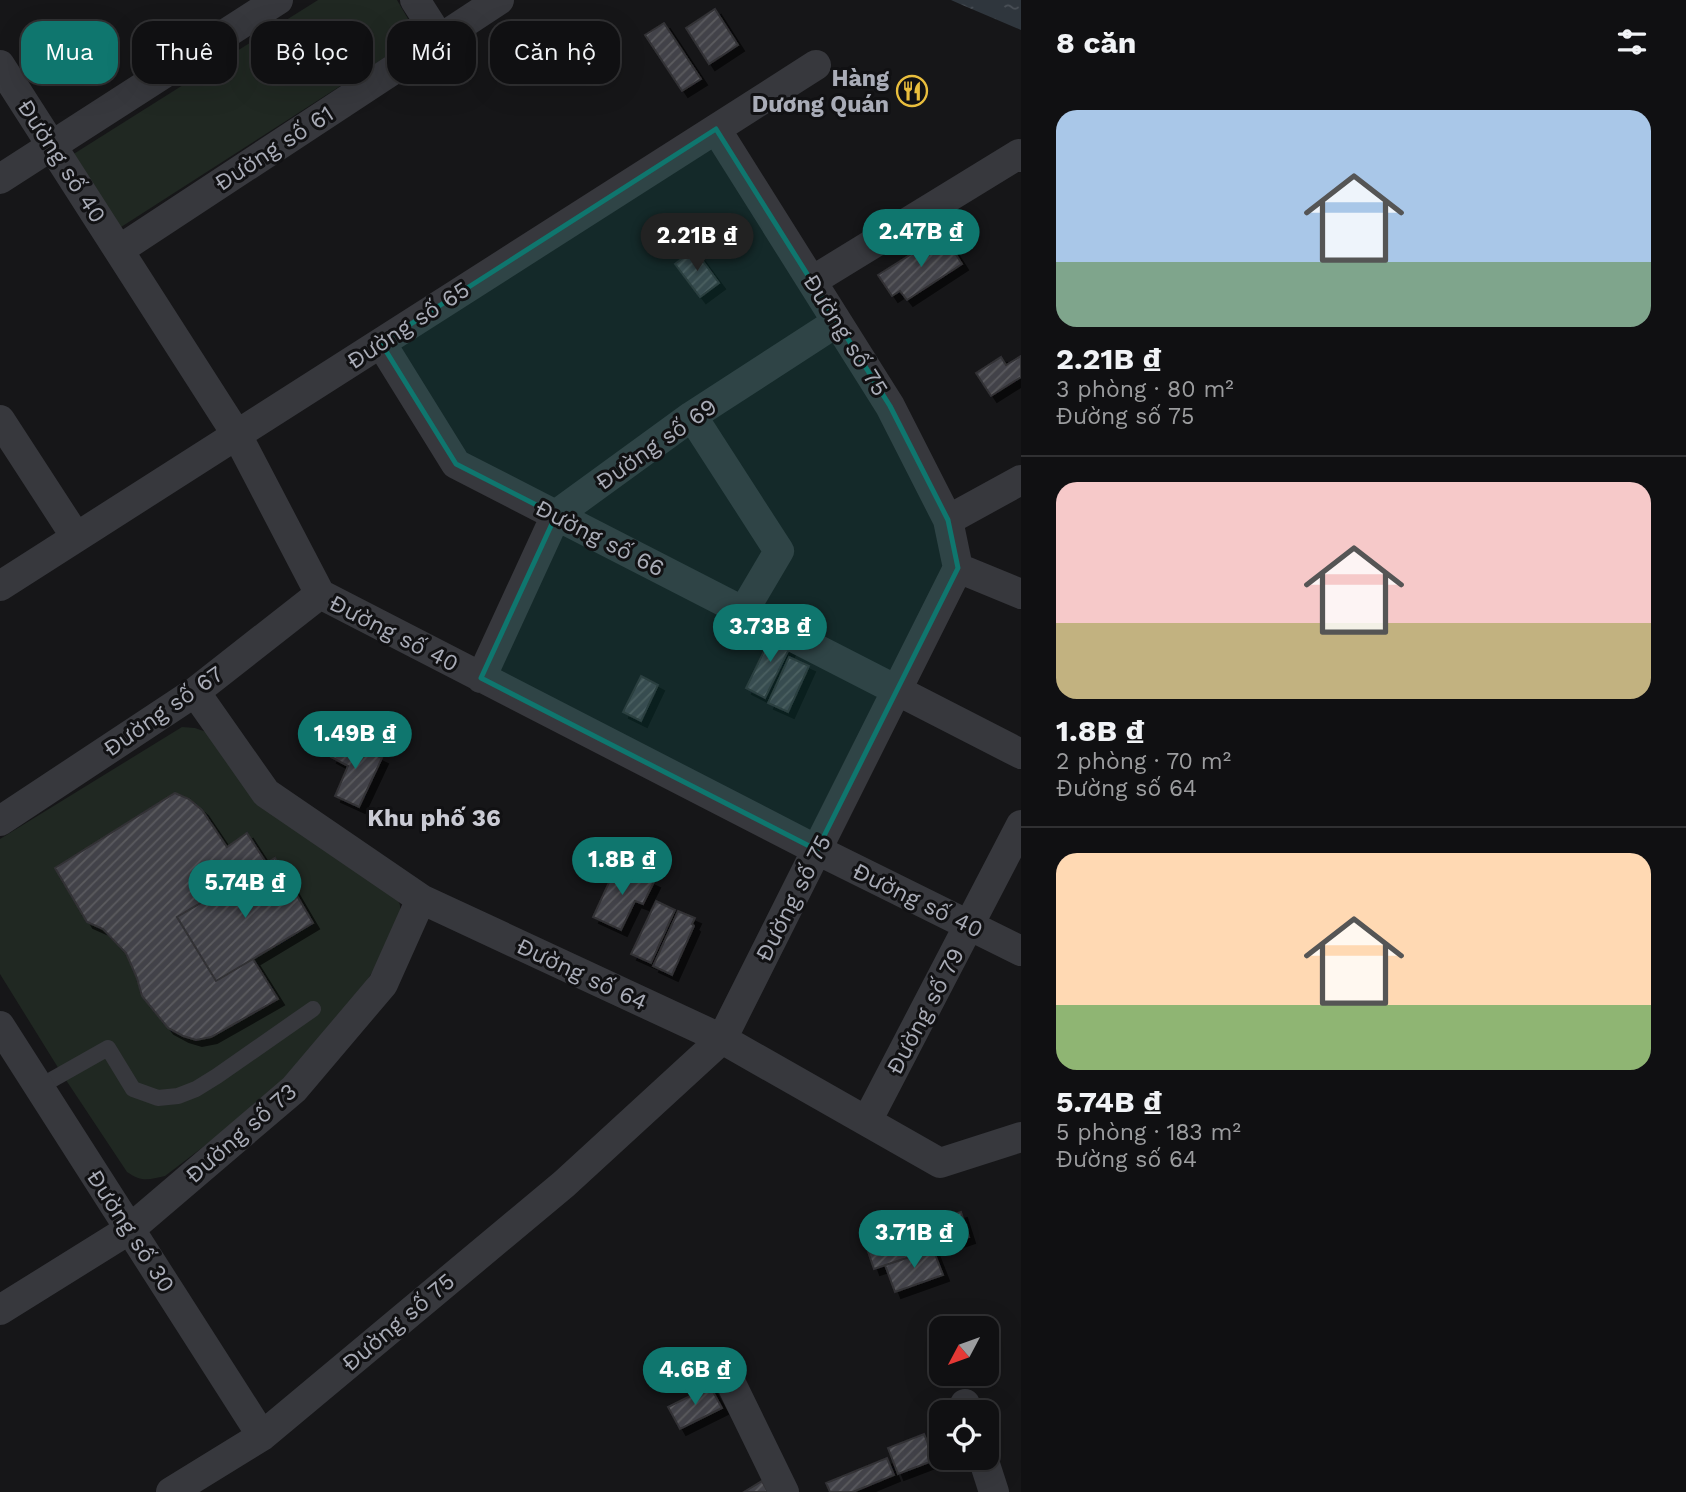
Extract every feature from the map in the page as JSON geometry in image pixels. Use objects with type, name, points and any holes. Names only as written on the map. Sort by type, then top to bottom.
[{"type":"street","points":[[0,179],[278,0]]},
{"type":"street","points":[[415,0],[429,21]]},
{"type":"street","name":"Đường số 61","points":[[466,21],[499,0]]},
{"type":"street","name":"Đường số 40","points":[[0,65],[237,435],[320,594],[817,850],[1021,951]]},
{"type":"street","name":"Đường số 65","points":[[0,586],[816,65]]},
{"type":"street","name":"Đường số 61","points":[[119,250],[387,73]]},
{"type":"street","name":"Đường số 75","points":[[170,1492],[262,1436],[564,1184],[722,1039],[958,568],[948,520],[890,406],[716,129]]},
{"type":"street","points":[[812,281],[1020,155]]},
{"type":"street","name":"Đường số 69","points":[[481,678],[556,515],[692,416],[837,323]]},
{"type":"street","name":"Đường số 66","points":[[381,343],[456,464],[1021,754]]},
{"type":"street","points":[[692,416],[779,551],[743,611]]},
{"type":"street","points":[[0,419],[76,537]]},
{"type":"street","points":[[948,520],[1021,480]]},
{"type":"street","points":[[958,568],[1021,594]]},
{"type":"street","name":"Đường số 67","points":[[0,821],[194,692],[320,594]]},
{"type":"street","name":"Đường số 64","points":[[194,692],[266,793],[421,899],[722,1039],[940,1163],[1021,1137]]},
{"type":"street","name":"Đường số 79","points":[[867,1121],[1021,825]]},
{"type":"street","name":"Đường số 73","points":[[0,1310],[130,1229],[293,1089],[383,984],[421,899]]},
{"type":"street","name":"Đường số 30","points":[[0,1026],[262,1436]]},
{"type":"street","points":[[724,1369],[784,1492]]},
{"type":"street","points":[[987,1470],[994,1492]]},
{"type":"lane","points":[[39,1087],[108,1048],[133,1088],[158,1098],[178,1096],[217,1076],[313,1009]]},
{"type":"highlighted area","points":[[716,129],[890,406],[948,520],[958,568],[817,850],[481,678],[556,515],[456,464],[381,343]]},
{"type":"shaded area","points":[[318,0],[397,0],[409,21],[387,21],[387,56],[373,65],[373,21],[285,21]]},
{"type":"shaded area","points":[[251,42],[251,84],[343,84],[118,229],[72,155],[185,84],[237,84],[237,51]]},
{"type":"shaded area","points":[[182,727],[212,734],[394,891],[400,905],[400,924],[353,1005],[271,1095],[165,1176],[145,1179],[127,1172],[0,974],[0,839]]},
{"type":"water","points":[[951,0],[1021,0],[1021,30],[960,4]]},
{"type":"building","points":[[715,9],[738,45],[709,64],[686,28]]},
{"type":"building","points":[[664,23],[701,79],[682,91],[645,35]]},
{"type":"building","points":[[943,234],[962,264],[907,300],[900,291],[892,296],[878,275]]},
{"type":"building","points":[[694,249],[719,283],[700,297],[675,264]]},
{"type":"building","points":[[1021,356],[1021,377],[991,396],[976,373],[1001,357],[1006,365]]},
{"type":"building","points":[[774,631],[793,641],[765,698],[746,688]]},
{"type":"building","points":[[789,657],[809,666],[788,712],[768,703]]},
{"type":"building","points":[[641,676],[658,685],[641,721],[623,712]]},
{"type":"building","points":[[340,738],[382,758],[359,807],[335,796],[348,766],[331,757]]},
{"type":"building","points":[[175,793],[189,799],[202,810],[227,847],[247,833],[267,864],[177,917],[216,981],[253,959],[278,999],[211,1037],[196,1040],[168,1028],[142,996],[126,953],[103,929],[87,922],[55,868]]},
{"type":"building","points":[[275,858],[313,923],[216,981],[177,917]]},
{"type":"building","points":[[617,865],[654,882],[643,904],[635,901],[621,930],[593,917]]},
{"type":"building","points":[[656,901],[675,910],[651,963],[631,954]]},
{"type":"building","points":[[678,911],[695,918],[672,975],[653,966]]},
{"type":"building","points":[[961,1212],[969,1237],[874,1269],[865,1243]]},
{"type":"building","points":[[933,1249],[943,1275],[895,1292],[885,1265]]},
{"type":"building","points":[[710,1386],[722,1408],[680,1429],[668,1407]]},
{"type":"building","points":[[924,1434],[929,1446],[929,1462],[898,1474],[888,1448]]},
{"type":"building","points":[[887,1458],[894,1475],[853,1492],[830,1492],[826,1483]]},
{"type":"building","points":[[762,1481],[768,1492],[744,1492]]},
{"type":"place","name":"Hàng Dương Quán","points":[[912,91]]},
{"type":"district","name":"Khu phố 36","points":[[434,818]]}]
